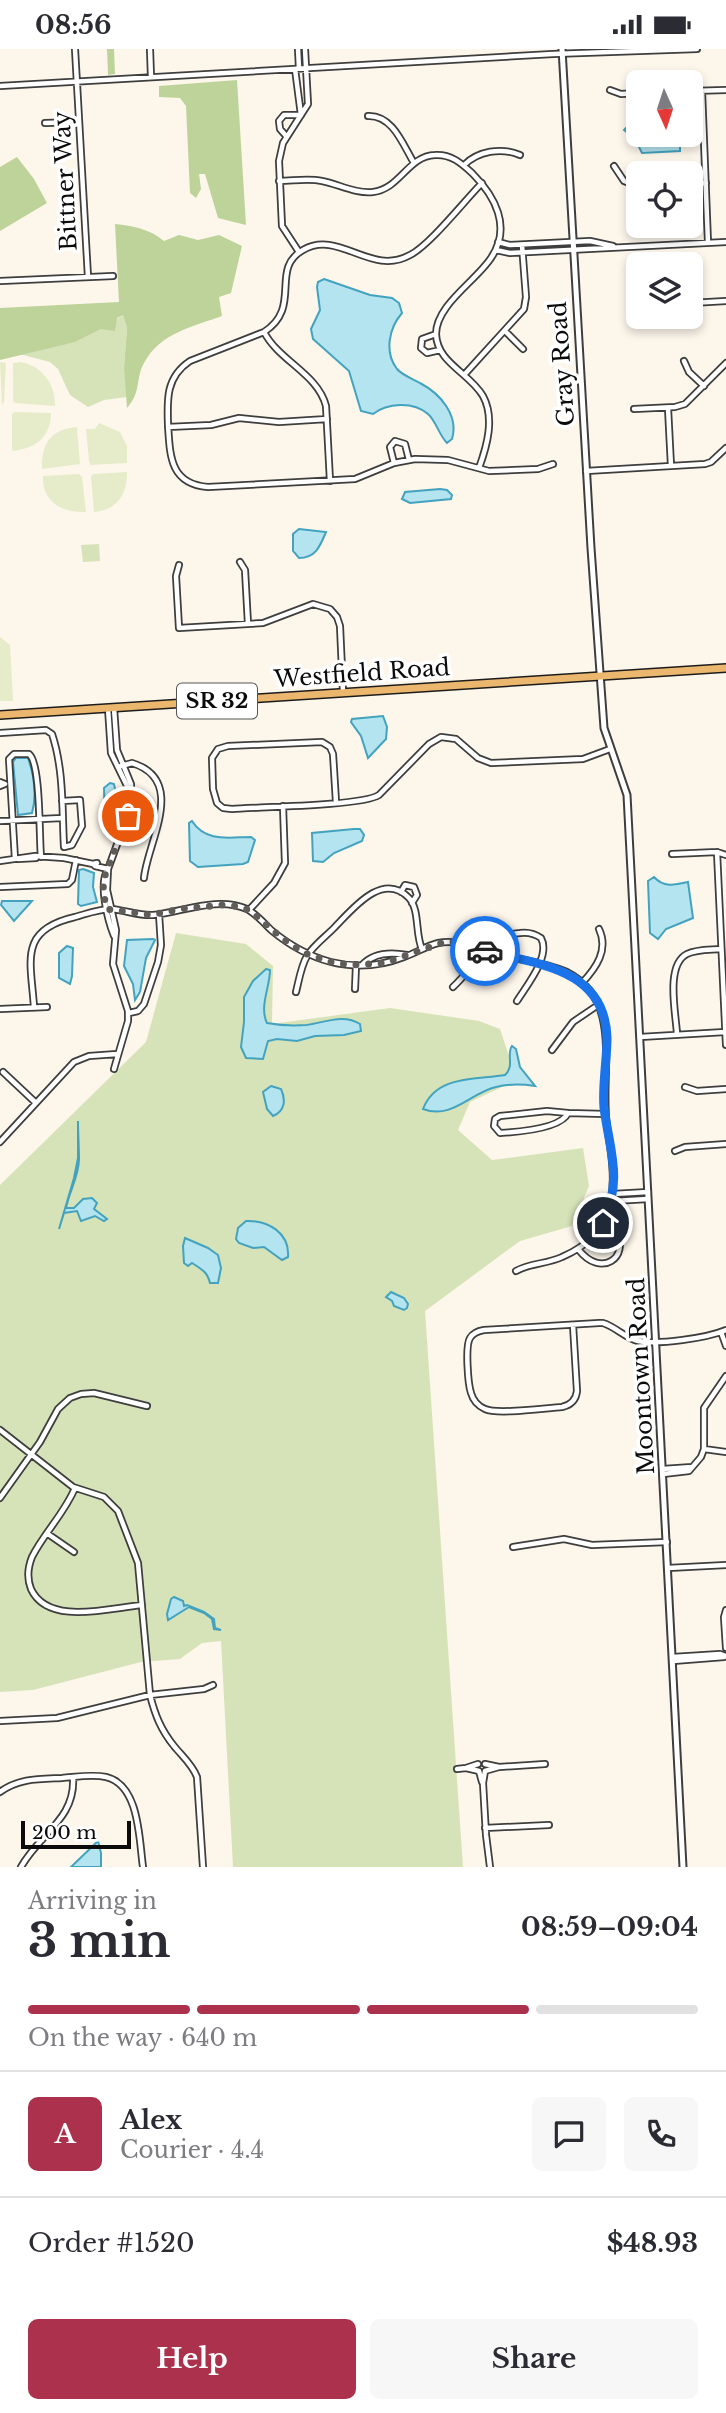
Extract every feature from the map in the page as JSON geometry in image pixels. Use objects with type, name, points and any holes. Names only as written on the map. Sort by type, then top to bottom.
[{"type":"main road","name":"Westfield Road","points":[[0,715],[726,669]]},
{"type":"street","name":"Bittner Way","points":[[75,49],[88,277]]},
{"type":"street","points":[[149,49],[151,77]]},
{"type":"street","points":[[298,49],[301,115]]},
{"type":"street","points":[[299,252],[282,226],[279,152],[308,104],[304,49]]},
{"type":"street","points":[[0,86],[562,51],[696,49]]},
{"type":"street","name":"Gray Road","points":[[562,51],[586,471],[602,677]]},
{"type":"street","points":[[610,90],[626,94]]},
{"type":"street","points":[[704,91],[726,90]]},
{"type":"street","points":[[287,137],[280,129],[279,121],[284,115],[301,115]]},
{"type":"street","points":[[368,116],[380,116],[388,121],[414,163]]},
{"type":"street","points":[[46,123],[79,122]]},
{"type":"street","points":[[704,137],[708,243]]},
{"type":"street","points":[[464,165],[477,154],[503,151],[520,155]]},
{"type":"street","points":[[279,181],[316,180],[371,193],[391,186],[414,163],[430,156],[442,155],[464,165],[490,192],[498,209],[500,226],[496,250],[444,310],[436,334],[440,350],[481,394],[486,406],[488,439],[479,468]]},
{"type":"street","points":[[614,166],[626,182]]},
{"type":"street","points":[[482,183],[417,251],[401,260],[377,261],[324,244],[299,252],[287,270],[283,311],[276,322],[264,332],[197,358],[183,367],[173,379],[168,391],[170,458],[182,478],[195,485],[208,487],[359,478],[394,463],[409,460],[442,459],[495,471],[538,469],[552,464]]},
{"type":"street","points":[[498,242],[505,245],[573,245]]},
{"type":"street","points":[[496,250],[506,253],[522,252],[600,242],[617,247],[726,242]]},
{"type":"street","points":[[464,375],[525,305],[522,245]]},
{"type":"street","points":[[0,281],[113,276]]},
{"type":"street","points":[[703,303],[726,302]]},
{"type":"street","points":[[505,331],[523,349]]},
{"type":"street","points":[[264,332],[274,348],[319,389],[325,401],[330,481]]},
{"type":"street","points":[[436,334],[422,339],[421,348],[427,353],[440,350]]},
{"type":"street","points":[[684,361],[689,372],[704,386]]},
{"type":"street","points":[[634,409],[668,408],[685,404],[726,363]]},
{"type":"street","points":[[668,408],[671,466]]},
{"type":"street","points":[[168,427],[211,425],[239,418],[279,422],[327,419]]},
{"type":"street","points":[[394,463],[390,447],[395,441],[405,444],[409,460]]},
{"type":"street","points":[[586,471],[705,464],[726,448]]},
{"type":"street","points":[[240,562],[245,572],[247,625]]},
{"type":"street","points":[[179,565],[176,576],[179,628],[273,621],[313,604],[330,609],[340,623],[343,693]]},
{"type":"street","name":"Moontown Road","points":[[602,677],[604,728],[627,795],[683,1867]]},
{"type":"street","points":[[111,708],[111,753],[131,784],[130,809],[109,867],[107,890],[109,909],[116,930],[113,964],[128,1013],[114,1069]]},
{"type":"street","points":[[0,733],[50,731],[60,769],[64,847],[72,845],[80,830],[80,800],[62,801]]},
{"type":"street","points":[[336,803],[334,760],[332,750],[327,744],[317,741],[228,746],[215,752],[211,762],[213,797],[220,806],[232,809],[336,803],[371,800],[429,744],[441,737],[456,739],[478,758],[491,763],[583,759],[610,749]]},
{"type":"street","points":[[15,859],[13,821],[4,784],[11,756],[31,754],[37,780],[41,857]]},
{"type":"street","points":[[120,767],[132,763],[144,769],[153,775],[160,790],[161,820],[146,859],[144,878]]},
{"type":"street","points":[[249,910],[274,883],[285,863],[283,806]]},
{"type":"street","points":[[0,821],[62,818]]},
{"type":"street","points":[[717,852],[726,1045]]},
{"type":"street","points":[[672,854],[717,852],[726,855]]},
{"type":"street","points":[[0,861],[24,856],[76,860],[109,867]]},
{"type":"street","points":[[0,887],[65,885],[72,880],[76,860]]},
{"type":"street","points":[[401,892],[405,885],[414,887],[417,895],[412,903]]},
{"type":"street","points":[[296,992],[308,954],[367,895],[381,890],[401,892],[412,903],[417,936],[422,949]]},
{"type":"street","points":[[34,1007],[31,952],[39,933],[44,927],[61,920],[109,909],[159,914],[221,905],[249,910],[288,944],[331,962],[359,965],[385,963],[438,943],[450,942],[564,971],[593,994],[605,1023],[605,1114],[614,1170],[613,1198],[603,1223],[578,1249],[558,1259],[516,1271]]},
{"type":"street","points":[[128,1013],[138,1011],[144,1004],[154,975],[161,945],[159,914]]},
{"type":"street","points":[[582,983],[596,967],[602,951],[603,938],[599,929]]},
{"type":"street","points":[[453,987],[494,940],[517,933],[532,933],[541,938],[544,944],[539,964],[517,1001]]},
{"type":"street","points":[[677,1034],[674,975],[676,966],[682,957],[691,952],[721,950]]},
{"type":"street","points":[[355,989],[359,965],[368,959],[396,953],[408,956]]},
{"type":"street","points":[[552,1050],[573,1022],[598,1005]]},
{"type":"street","points":[[0,1009],[47,1007]]},
{"type":"street","points":[[640,1037],[725,1032]]},
{"type":"street","points":[[0,1142],[69,1066],[89,1056],[117,1054]]},
{"type":"street","points":[[3,1072],[36,1103]]},
{"type":"street","points":[[685,1087],[697,1091],[726,1089]]},
{"type":"street","points":[[568,1113],[564,1120],[554,1125],[500,1133],[494,1126],[495,1119],[500,1116],[547,1111],[605,1114]]},
{"type":"street","points":[[676,1151],[685,1147],[726,1144]]},
{"type":"street","points":[[613,1198],[648,1195]]},
{"type":"street","points":[[578,1249],[594,1264],[604,1264],[614,1259],[619,1250],[618,1238],[614,1231],[603,1223]]},
{"type":"street","points":[[573,1325],[577,1394],[573,1402],[562,1407],[492,1411],[478,1405],[470,1388],[467,1349],[472,1336],[484,1330],[603,1323],[634,1339],[656,1341],[703,1338],[723,1331],[726,1346]]},
{"type":"street","points":[[663,1472],[692,1467],[701,1457],[704,1450],[704,1408],[724,1383],[726,1376]]},
{"type":"street","points":[[0,1498],[40,1442],[61,1405],[77,1395],[94,1393],[147,1406]]},
{"type":"street","points":[[0,1430],[75,1488],[104,1497],[118,1511],[137,1558],[150,1695],[160,1726],[191,1765],[197,1777],[203,1867]]},
{"type":"street","points":[[704,1450],[726,1452]]},
{"type":"street","points":[[75,1488],[63,1512],[32,1558],[29,1576],[34,1593],[43,1604],[64,1613],[142,1605]]},
{"type":"street","points":[[48,1534],[74,1552]]},
{"type":"street","points":[[513,1547],[564,1539],[592,1545],[667,1542]]},
{"type":"street","points":[[668,1568],[726,1565]]},
{"type":"street","points":[[726,1609],[726,1648]]},
{"type":"street","points":[[673,1659],[720,1654],[726,1656]]},
{"type":"street","points":[[0,1721],[57,1718],[150,1695],[205,1689],[213,1685]]},
{"type":"street","points":[[457,1769],[478,1764],[485,1768]]},
{"type":"street","points":[[478,1764],[483,1783]]},
{"type":"street","points":[[466,1768],[478,1771],[485,1768],[545,1764]]},
{"type":"street","points":[[485,1768],[485,1828],[491,1867]]},
{"type":"street","points":[[21,1867],[33,1848],[67,1811],[73,1795],[73,1777]]},
{"type":"street","points":[[0,1792],[18,1781],[104,1777],[123,1787],[132,1805],[143,1867]]},
{"type":"street","points":[[485,1828],[549,1825]]},
{"type":"green space","points":[[107,49],[114,49],[115,74],[108,75]]},
{"type":"green space","points":[[237,80],[246,225],[218,218],[205,174],[199,174],[201,189],[196,198],[190,193],[186,106],[180,98],[159,97],[159,86]]},
{"type":"green space","points":[[17,157],[34,179],[47,203],[0,231],[0,167]]},
{"type":"green space","points":[[115,224],[141,229],[164,241],[179,235],[198,240],[219,235],[242,246],[231,293],[219,297],[222,316],[178,332],[159,345],[144,363],[137,391],[127,408],[124,368],[127,328],[123,315],[117,318],[115,331],[101,329],[75,342],[0,360],[0,308],[119,302]]},
{"type":"green space","points":[[123,315],[127,328],[124,368],[127,397],[104,400],[88,407],[70,395],[58,369],[50,362],[19,354],[74,342]]},
{"type":"green space","points":[[0,362],[6,363],[2,405]]},
{"type":"green space","points":[[20,362],[41,371],[46,377],[53,390],[55,406],[13,401],[13,363]]},
{"type":"green space","points":[[51,413],[48,429],[40,440],[28,448],[12,451],[12,414]]},
{"type":"green space","points":[[99,423],[120,432],[127,446],[127,463],[91,465],[86,429],[95,429]]},
{"type":"green space","points":[[77,427],[80,464],[42,469],[43,452],[49,439],[60,431]]},
{"type":"green space","points":[[127,472],[123,494],[115,505],[94,512],[91,476]]},
{"type":"green space","points":[[79,474],[82,477],[86,512],[69,510],[55,504],[46,493],[44,485],[43,476]]},
{"type":"green space","points":[[99,544],[100,561],[83,562],[81,545]]},
{"type":"green space","points":[[0,637],[10,645],[13,701],[0,701]]},
{"type":"green space","points":[[176,933],[246,944],[273,966],[272,1024],[390,1008],[479,1021],[500,1029],[517,1080],[470,1102],[458,1130],[492,1160],[583,1148],[589,1186],[572,1226],[520,1241],[425,1311],[463,1867],[233,1867],[221,1641],[202,1643],[180,1659],[141,1662],[33,1690],[0,1692],[0,1185],[146,1042]]},
{"type":"water","points":[[639,147],[680,147],[680,151],[642,153]]},
{"type":"water","points":[[324,279],[370,295],[392,298],[399,303],[402,313],[391,333],[390,355],[399,371],[441,399],[453,422],[452,439],[447,443],[431,417],[415,407],[393,406],[373,414],[361,411],[349,371],[313,339],[311,329],[320,310],[317,287],[318,282]]},
{"type":"water","points":[[447,490],[452,495],[451,499],[410,503],[402,499],[405,492]]},
{"type":"water","points":[[299,529],[326,532],[317,550],[310,556],[299,558],[293,551],[293,534]]},
{"type":"water","points":[[383,716],[387,727],[386,739],[368,758],[352,719]]},
{"type":"water","points":[[16,758],[28,758],[35,792],[32,813],[18,815],[13,762]]},
{"type":"water","points":[[110,783],[114,784],[115,802],[105,832],[104,788]]},
{"type":"water","points":[[192,821],[211,836],[251,837],[255,840],[248,862],[198,867],[190,861],[189,823]]},
{"type":"water","points":[[360,829],[364,835],[362,841],[334,853],[323,862],[313,861],[312,833]]},
{"type":"water","points":[[79,870],[94,873],[93,887],[97,902],[81,906],[78,904]]},
{"type":"water","points":[[654,877],[666,884],[688,882],[693,918],[666,929],[658,939],[650,933],[648,881]]},
{"type":"water","points":[[2,901],[32,901],[14,921],[1,905]]},
{"type":"water","points":[[127,940],[155,940],[146,958],[140,992],[135,1000],[133,984],[124,966]]},
{"type":"water","points":[[67,946],[73,948],[70,984],[59,978],[59,953]]},
{"type":"water","points":[[266,969],[270,970],[264,1004],[267,1023],[301,1025],[347,1019],[360,1024],[361,1031],[344,1035],[315,1036],[297,1041],[268,1041],[263,1059],[246,1058],[241,1047],[244,997],[253,981]]},
{"type":"water","points":[[512,1046],[516,1049],[520,1067],[535,1086],[501,1086],[443,1111],[423,1109],[437,1090],[447,1085],[469,1079],[505,1075],[509,1068]]},
{"type":"water","points":[[271,1086],[281,1089],[284,1097],[282,1108],[273,1116],[267,1109],[263,1092]]},
{"type":"water","points":[[78,1121],[79,1165],[66,1208],[74,1208],[83,1199],[92,1198],[97,1203],[94,1209],[107,1219],[104,1221],[95,1216],[81,1221],[77,1211],[64,1213],[59,1229],[78,1158]]},
{"type":"water","points":[[246,1221],[262,1223],[276,1230],[285,1241],[288,1257],[282,1260],[264,1247],[253,1248],[239,1243],[236,1239],[238,1228]]},
{"type":"water","points":[[185,1238],[218,1255],[221,1268],[218,1283],[210,1283],[205,1273],[192,1263],[188,1266],[184,1263]]},
{"type":"water","points":[[391,1292],[404,1298],[408,1304],[407,1308],[404,1310],[394,1306],[386,1297]]},
{"type":"water","points":[[174,1597],[183,1601],[184,1606],[187,1605],[204,1612],[214,1619],[215,1628],[221,1630],[214,1629],[212,1619],[204,1613],[189,1607],[168,1620],[167,1614]]},
{"type":"water","points":[[98,1841],[101,1867],[71,1867]]},
{"type":"way so far","points":[[128,816],[104,878],[103,892],[107,909],[151,915],[180,909],[235,906],[249,910],[288,944],[304,953],[350,965],[385,963],[444,942],[466,944],[485,951]]},
{"type":"route","points":[[485,951],[554,967],[570,974],[590,990],[601,1012],[607,1037],[604,1106],[614,1170],[613,1201],[603,1223]]}]
